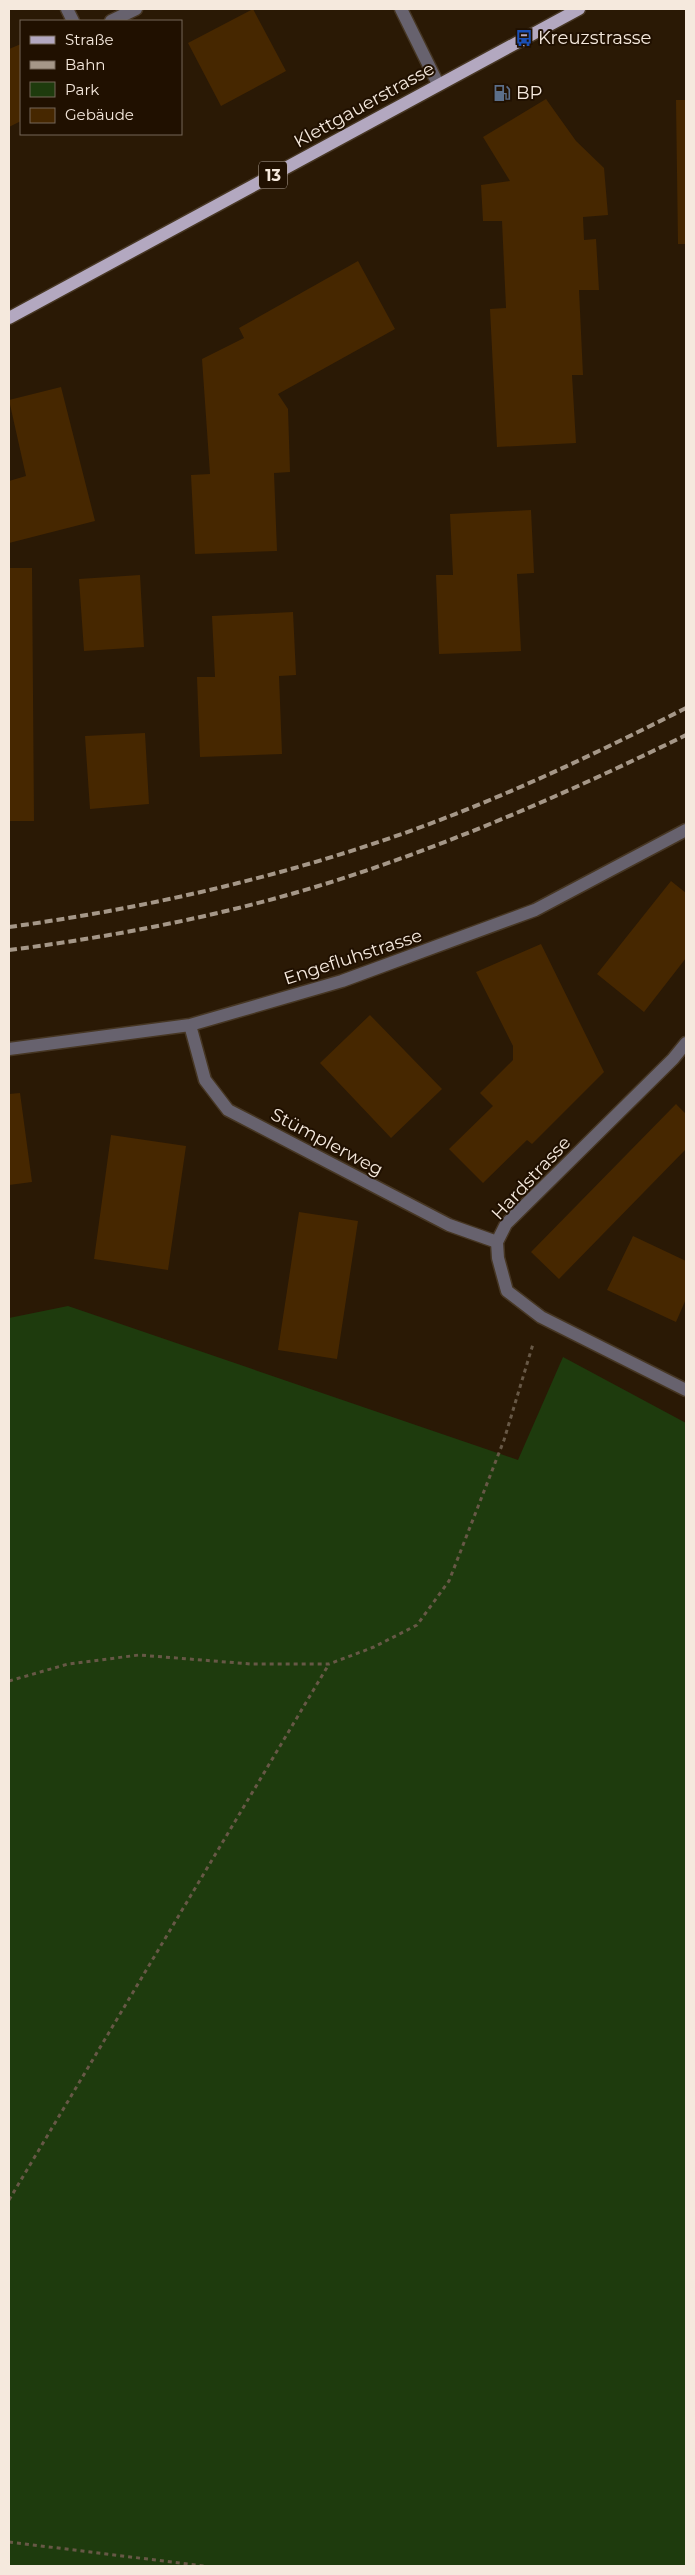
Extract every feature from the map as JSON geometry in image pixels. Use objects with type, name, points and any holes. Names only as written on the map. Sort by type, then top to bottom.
[{"type":"main road","name":"Klettgauerstrasse","points":[[9,318],[579,9]]},
{"type":"street","points":[[113,20],[136,9]]},
{"type":"street","points":[[401,9],[438,84]]},
{"type":"street","name":"Engefluhstrasse","points":[[9,1049],[190,1025],[342,981],[526,913],[686,830]]},
{"type":"street","name":"Stümplerweg","points":[[190,1025],[205,1080],[228,1110],[449,1225],[497,1242]]},
{"type":"street","name":"Hardstrasse","points":[[686,1043],[673,1059],[506,1224],[497,1242],[498,1258],[507,1291],[541,1318],[686,1390]]},
{"type":"path","points":[[9,1681],[68,1664],[139,1655],[252,1664],[329,1664],[374,1647],[417,1625],[449,1581],[504,1440],[541,1318]]},
{"type":"path","points":[[9,2200],[329,1664]]},
{"type":"path","points":[[9,2542],[204,2566]]},
{"type":"green space","points":[[68,1306],[518,1460],[563,1357],[686,1423],[686,2566],[9,2566],[9,1318]]},
{"type":"building","points":[[253,9],[286,71],[221,106],[188,43]]},
{"type":"building","points":[[20,44],[20,122],[9,127],[9,49]]},
{"type":"building","points":[[546,99],[576,141],[604,168],[608,215],[583,217],[584,240],[596,239],[599,290],[579,290],[583,375],[572,375],[576,443],[497,447],[490,309],[506,308],[502,221],[483,221],[481,185],[510,181],[483,137]]},
{"type":"building","points":[[676,100],[686,100],[686,244],[678,244]]},
{"type":"building","points":[[358,261],[395,329],[278,394],[288,409],[290,472],[274,473],[277,551],[195,554],[191,475],[210,474],[202,359],[244,338],[239,328]]},
{"type":"building","points":[[61,387],[95,521],[9,543],[9,481],[26,476],[9,400]]},
{"type":"building","points":[[531,510],[534,573],[517,574],[521,651],[439,654],[436,575],[453,575],[450,514]]},
{"type":"building","points":[[9,568],[32,568],[34,821],[9,821]]},
{"type":"building","points":[[140,575],[144,647],[84,651],[79,579]]},
{"type":"building","points":[[293,612],[296,675],[279,676],[282,754],[200,757],[197,677],[215,677],[212,616]]},
{"type":"building","points":[[145,733],[149,804],[90,809],[85,736]]},
{"type":"building","points":[[671,881],[686,893],[686,958],[644,1012],[597,974]]},
{"type":"building","points":[[541,944],[604,1072],[532,1144],[527,1140],[483,1183],[449,1149],[493,1106],[480,1093],[513,1060],[513,1046],[476,972]]},
{"type":"building","points":[[370,1015],[442,1089],[391,1138],[320,1063]]},
{"type":"building","points":[[20,1093],[32,1182],[9,1185],[9,1094]]},
{"type":"building","points":[[676,1104],[686,1114],[686,1149],[559,1279],[531,1252]]},
{"type":"building","points":[[111,1135],[186,1146],[168,1270],[94,1259]]},
{"type":"building","points":[[299,1212],[358,1221],[337,1359],[278,1350]]},
{"type":"building","points":[[633,1236],[686,1261],[686,1299],[676,1322],[607,1290]]},
{"type":"railway","points":[[9,927],[112,910],[214,889],[364,847],[448,817],[517,788],[686,708]]},
{"type":"railway","points":[[9,950],[98,937],[186,920],[316,887],[443,843],[566,791],[686,735]]},
{"type":"place","name":"Kreuzstrasse","points":[[524,38]]},
{"type":"place","name":"BP","points":[[502,93]]}]
